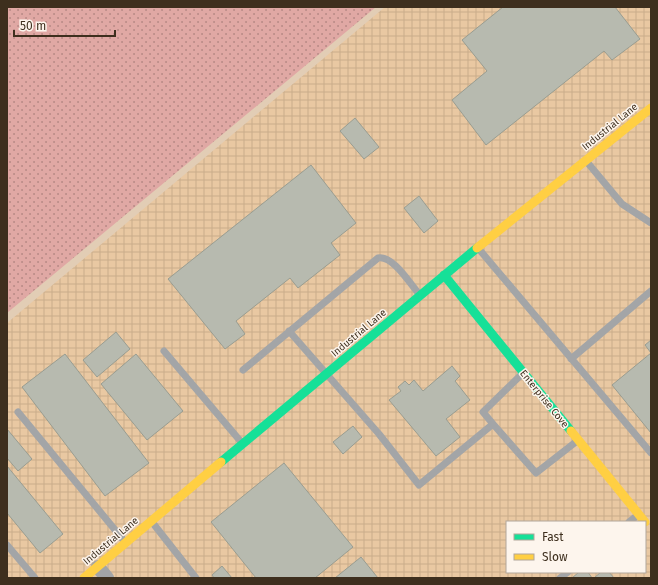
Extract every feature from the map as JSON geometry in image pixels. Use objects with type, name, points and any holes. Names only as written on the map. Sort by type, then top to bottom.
[{"type":"street","name":"Industrial Lane","points":[[84,578],[102,573],[126,544],[444,275],[651,108]]},
{"type":"street","name":"Enterprise Cove","points":[[444,275],[643,519]]},
{"type":"lane","points":[[585,161],[622,204],[651,223]]},
{"type":"lane","points":[[478,248],[651,453]]},
{"type":"lane","points":[[243,370],[378,258],[384,257],[391,260],[420,295]]},
{"type":"lane","points":[[571,359],[651,291]]},
{"type":"lane","points":[[289,331],[378,434],[419,486],[493,424]]},
{"type":"lane","points":[[164,351],[243,445]]},
{"type":"lane","points":[[524,373],[483,412],[536,473],[578,440]]},
{"type":"lane","points":[[18,412],[126,544]]},
{"type":"lane","points":[[152,522],[196,578]]},
{"type":"lane","points":[[7,545],[35,578]]},
{"type":"shaded area","points":[[7,7],[376,7],[7,313]]},
{"type":"shaded area","points":[[385,7],[651,7],[651,578],[7,578],[7,323]]},
{"type":"building","points":[[503,7],[615,7],[640,39],[612,60],[604,51],[486,145],[452,100],[487,71],[462,40]]},
{"type":"building","points":[[355,118],[379,147],[364,159],[340,131]]},
{"type":"building","points":[[311,165],[356,223],[331,243],[340,255],[298,288],[290,278],[236,321],[245,334],[225,349],[168,279]]},
{"type":"building","points":[[419,196],[438,221],[424,233],[404,208]]},
{"type":"building","points":[[116,332],[130,349],[97,377],[83,360]]},
{"type":"building","points":[[651,340],[651,353],[645,345]]},
{"type":"building","points":[[651,353],[651,433],[612,385]]},
{"type":"building","points":[[65,354],[149,463],[105,496],[22,387]]},
{"type":"building","points":[[136,354],[183,411],[147,440],[101,384]]},
{"type":"building","points":[[452,366],[460,376],[455,381],[470,400],[446,419],[460,437],[436,456],[389,400],[401,391],[398,387],[405,381],[409,385],[414,380],[423,391]]},
{"type":"building","points":[[353,426],[362,437],[343,454],[333,442]]},
{"type":"building","points":[[7,429],[32,459],[18,471],[7,458]]},
{"type":"building","points":[[284,463],[353,547],[315,578],[256,578],[211,522]]},
{"type":"building","points":[[7,466],[63,534],[40,553],[7,513]]},
{"type":"building","points":[[361,557],[378,578],[335,578]]},
{"type":"building","points":[[222,566],[232,578],[214,578],[212,575]]},
{"type":"building","points":[[578,573],[589,573],[592,578],[572,578]]},
{"type":"building","points":[[600,573],[610,573],[614,578],[594,578]]},
{"type":"traffic: fast","points":[[221,462],[477,248]]},
{"type":"traffic: fast","points":[[444,275],[571,431]]},
{"type":"traffic: slow","points":[[477,248],[651,108]]},
{"type":"traffic: slow","points":[[571,431],[644,521]]},
{"type":"traffic: slow","points":[[84,578],[221,462]]}]
